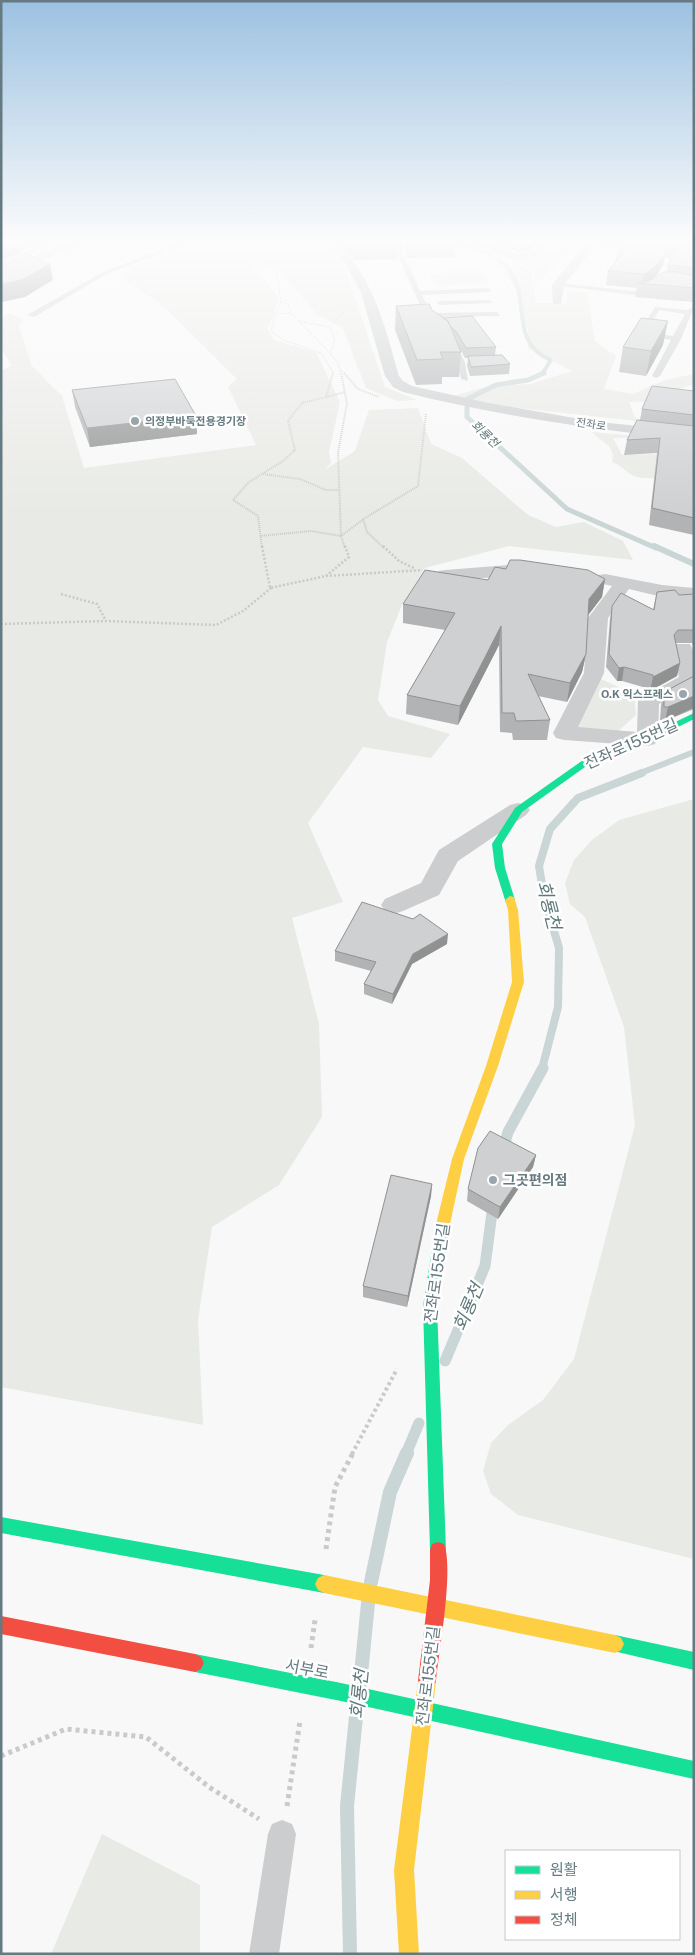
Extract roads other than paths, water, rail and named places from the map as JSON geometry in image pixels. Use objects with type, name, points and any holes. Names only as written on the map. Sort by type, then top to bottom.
[{"type":"main road","name":"전좌로155번길","points":[[409,1954],[404,1870],[439,1580],[430,1306],[441,1231],[458,1159],[492,1066],[518,982],[513,910],[500,868],[497,844],[518,810],[588,760],[647,739],[694,716]]},
{"type":"main road","points":[[1,1525],[355,1590],[694,1661]]},
{"type":"main road","name":"서부로","points":[[1,1624],[341,1692],[694,1770]]},
{"type":"street","name":"전좌로","points":[[377,331],[392,376],[398,384],[427,394],[591,425],[694,436]]},
{"type":"street","points":[[445,575],[509,570],[549,572]]},
{"type":"street","points":[[589,576],[662,591],[694,594]]},
{"type":"street","points":[[624,583],[598,618],[594,673],[564,733],[647,739],[649,701],[690,680],[683,648]]},
{"type":"street","points":[[394,905],[430,889],[448,856],[518,810]]},
{"type":"lane","points":[[644,331],[642,334],[677,339]]},
{"type":"lane","points":[[656,376],[681,331]]},
{"type":"lane","points":[[444,338],[451,343],[461,362],[465,379]]},
{"type":"lane","points":[[461,362],[470,362]]},
{"type":"lane","points":[[264,1954],[282,1834]]},
{"type":"waterway","name":"회룡천","points":[[525,331],[529,342],[538,352],[551,360],[542,374]]},
{"type":"waterway","name":"회룡천","points":[[542,374],[528,380],[496,385],[467,399],[467,417],[567,509],[656,548]]},
{"type":"waterway","name":"회룡천","points":[[654,546],[694,564]]},
{"type":"waterway","name":"회룡천","points":[[638,774],[694,752]]},
{"type":"waterway","name":"회룡천","points":[[542,1069],[558,1007],[559,948],[544,897],[539,866],[550,829],[578,798],[642,773]]},
{"type":"waterway","name":"회룡천","points":[[503,1150],[508,1132],[543,1068]]},
{"type":"waterway","name":"회룡천","points":[[445,1361],[485,1266],[493,1205]]},
{"type":"waterway","name":"회룡천","points":[[406,1454],[419,1423]]},
{"type":"waterway","name":"회룡천","points":[[371,1582],[390,1492],[407,1453]]},
{"type":"waterway","name":"회룡천","points":[[360,1684],[368,1603]]},
{"type":"waterway","name":"회룡천","points":[[350,1954],[347,1806],[357,1707]]},
{"type":"place","name":"의정부바둑전용경기장","points":[[135,421]]},
{"type":"place","name":"O.K 익스프레스","points":[[683,694]]},
{"type":"place","name":"그곳편의점","points":[[493,1180]]}]
